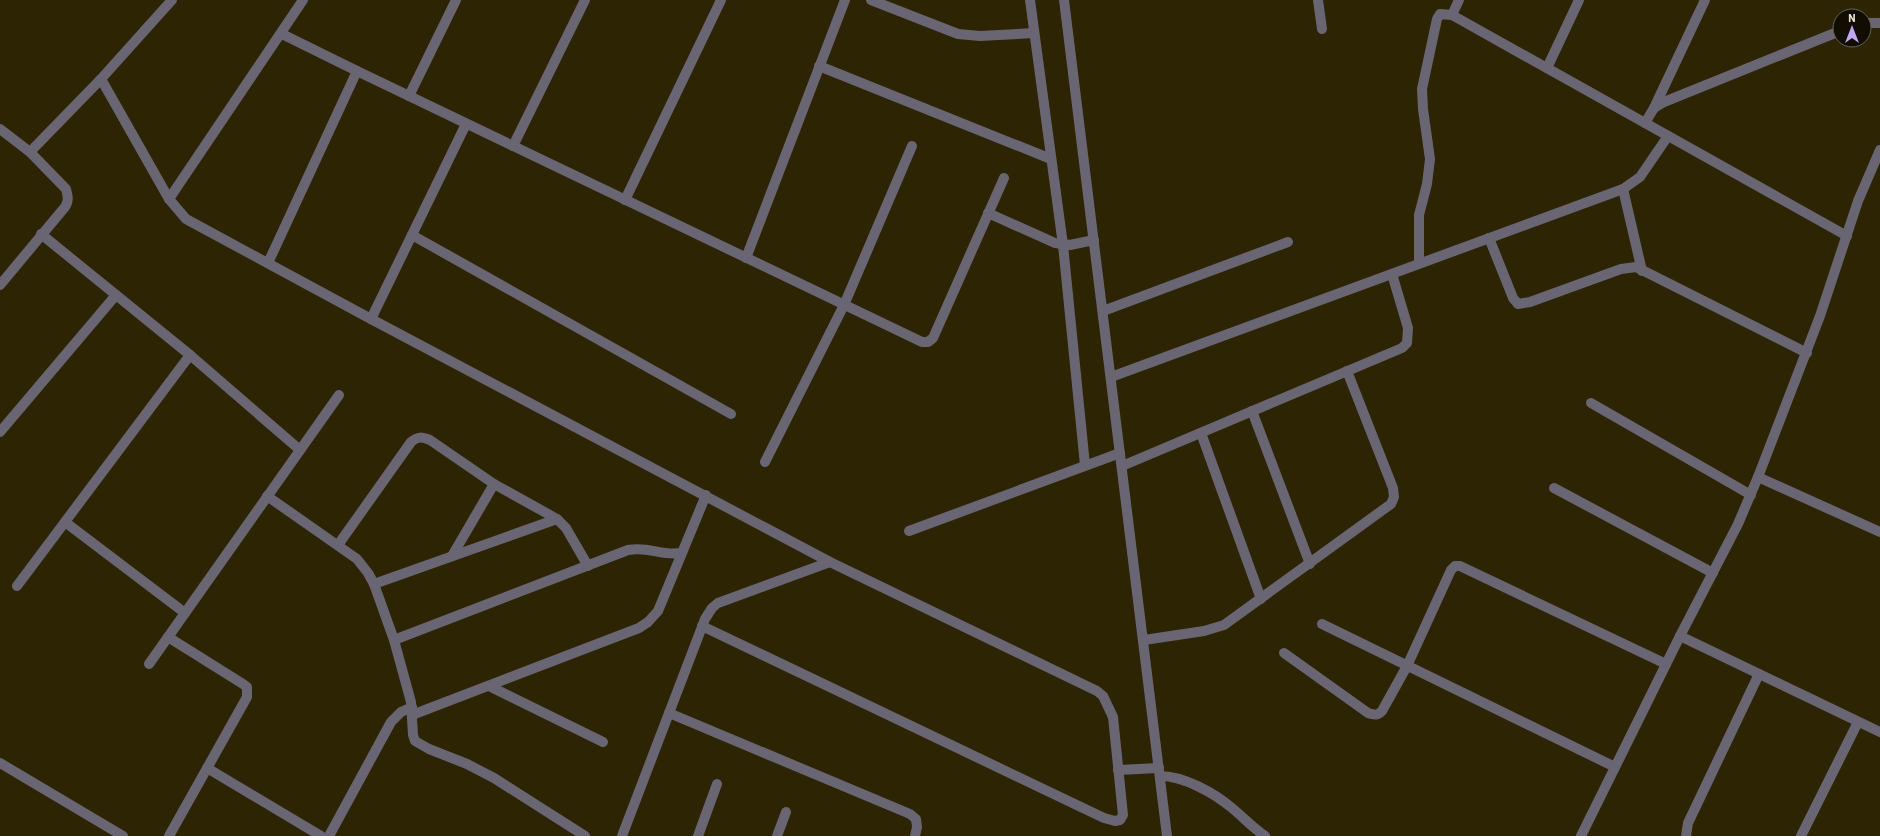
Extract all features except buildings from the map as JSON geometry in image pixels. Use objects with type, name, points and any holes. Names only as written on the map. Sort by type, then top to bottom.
[{"type":"street","points":[[30,152],[101,79],[172,0]]},
{"type":"street","points":[[169,199],[304,0]]},
{"type":"street","points":[[409,96],[456,0]]},
{"type":"street","points":[[512,146],[585,0]]},
{"type":"street","points":[[625,200],[721,0]]},
{"type":"street","points":[[746,258],[845,0]]},
{"type":"street","points":[[871,0],[958,34],[980,36],[1034,33]]},
{"type":"street","points":[[1030,0],[1051,159],[1066,245],[1085,465]]},
{"type":"street","points":[[1064,0],[1090,241],[1103,311],[1111,376],[1117,454],[1122,466],[1144,640],[1156,771],[1167,836]]},
{"type":"street","points":[[1318,0],[1322,29]]},
{"type":"street","points":[[1452,15],[1459,0]]},
{"type":"street","points":[[1547,68],[1579,0]]},
{"type":"street","points":[[1645,123],[1654,108],[1705,0]]},
{"type":"street","points":[[1419,264],[1419,215],[1430,165],[1422,89],[1437,19],[1440,14],[1452,15],[1847,236]]},
{"type":"street","points":[[282,34],[915,340],[928,342],[933,338],[1004,178]]},
{"type":"street","points":[[1654,108],[1664,102],[1832,34]]},
{"type":"street","points":[[819,66],[1051,159]]},
{"type":"street","points":[[268,264],[357,71]]},
{"type":"street","points":[[101,79],[169,199],[186,219],[371,319],[830,562],[1097,691],[1104,696],[1113,717],[1123,815],[1120,820],[1115,821],[1104,818],[702,626]]},
{"type":"street","points":[[371,319],[466,124]]},
{"type":"street","points":[[0,129],[30,152],[63,186],[68,196],[68,202],[0,285]]},
{"type":"street","points":[[1111,376],[1623,189],[1640,177],[1668,136]]},
{"type":"street","points":[[766,462],[844,305],[912,146]]},
{"type":"street","points":[[1581,836],[1751,495],[1807,353],[1858,201],[1880,150]]},
{"type":"street","points":[[1623,189],[1642,271]]},
{"type":"street","points":[[988,213],[1044,239],[1066,245],[1090,241]]},
{"type":"street","points":[[41,234],[190,355],[300,450]]},
{"type":"street","points":[[412,235],[731,414]]},
{"type":"street","points":[[1490,238],[1513,298],[1518,304],[1530,302],[1628,267],[1636,267],[1807,353]]},
{"type":"street","points":[[1103,311],[1288,242]]},
{"type":"street","points":[[1122,466],[1402,348],[1407,342],[1408,328],[1392,274]]},
{"type":"street","points":[[0,432],[116,295]]},
{"type":"street","points":[[17,586],[190,355]]},
{"type":"street","points":[[1144,640],[1214,629],[1224,624],[1310,564],[1391,504],[1394,497],[1347,371]]},
{"type":"street","points":[[149,664],[339,395]]},
{"type":"street","points":[[1592,403],[1751,495]]},
{"type":"street","points":[[1252,411],[1310,564]]},
{"type":"street","points":[[1201,433],[1261,599]]},
{"type":"street","points":[[338,545],[416,438],[422,437],[430,440],[494,484],[557,519],[566,528],[588,566]]},
{"type":"street","points":[[909,531],[1117,454]]},
{"type":"street","points":[[1758,478],[1880,532]]},
{"type":"street","points":[[452,556],[494,484]]},
{"type":"street","points":[[1554,488],[1713,573]]},
{"type":"street","points":[[329,836],[391,722],[401,712],[412,711],[489,686],[639,628],[648,622],[658,611],[706,495]]},
{"type":"street","points":[[267,496],[357,559],[368,573],[374,584],[394,640],[412,711],[413,735],[415,741],[494,778],[585,836]]},
{"type":"street","points":[[374,584],[557,519]]},
{"type":"street","points":[[64,522],[185,613]]},
{"type":"street","points":[[394,640],[638,548],[646,548],[666,554],[681,553]]},
{"type":"street","points":[[622,836],[702,626],[708,614],[718,604],[830,562]]},
{"type":"street","points":[[1284,653],[1368,713],[1375,715],[1382,711],[1407,666],[1451,570],[1455,566],[1460,566],[1666,664]]},
{"type":"street","points":[[1322,624],[1615,767]]},
{"type":"street","points":[[1680,636],[1880,732]]},
{"type":"street","points":[[168,637],[247,687],[247,697],[169,836]]},
{"type":"street","points":[[1686,836],[1688,823],[1759,674]]},
{"type":"street","points":[[489,686],[603,742]]},
{"type":"street","points":[[669,712],[910,814],[916,819],[917,827],[915,836]]},
{"type":"street","points":[[1801,836],[1858,722]]},
{"type":"street","points":[[0,763],[123,836]]},
{"type":"street","points":[[207,768],[321,836]]},
{"type":"street","points":[[1118,770],[1130,769],[1156,771],[1190,783],[1232,808],[1265,836]]},
{"type":"street","points":[[698,836],[717,784]]},
{"type":"street","points":[[777,836],[786,812]]}]
